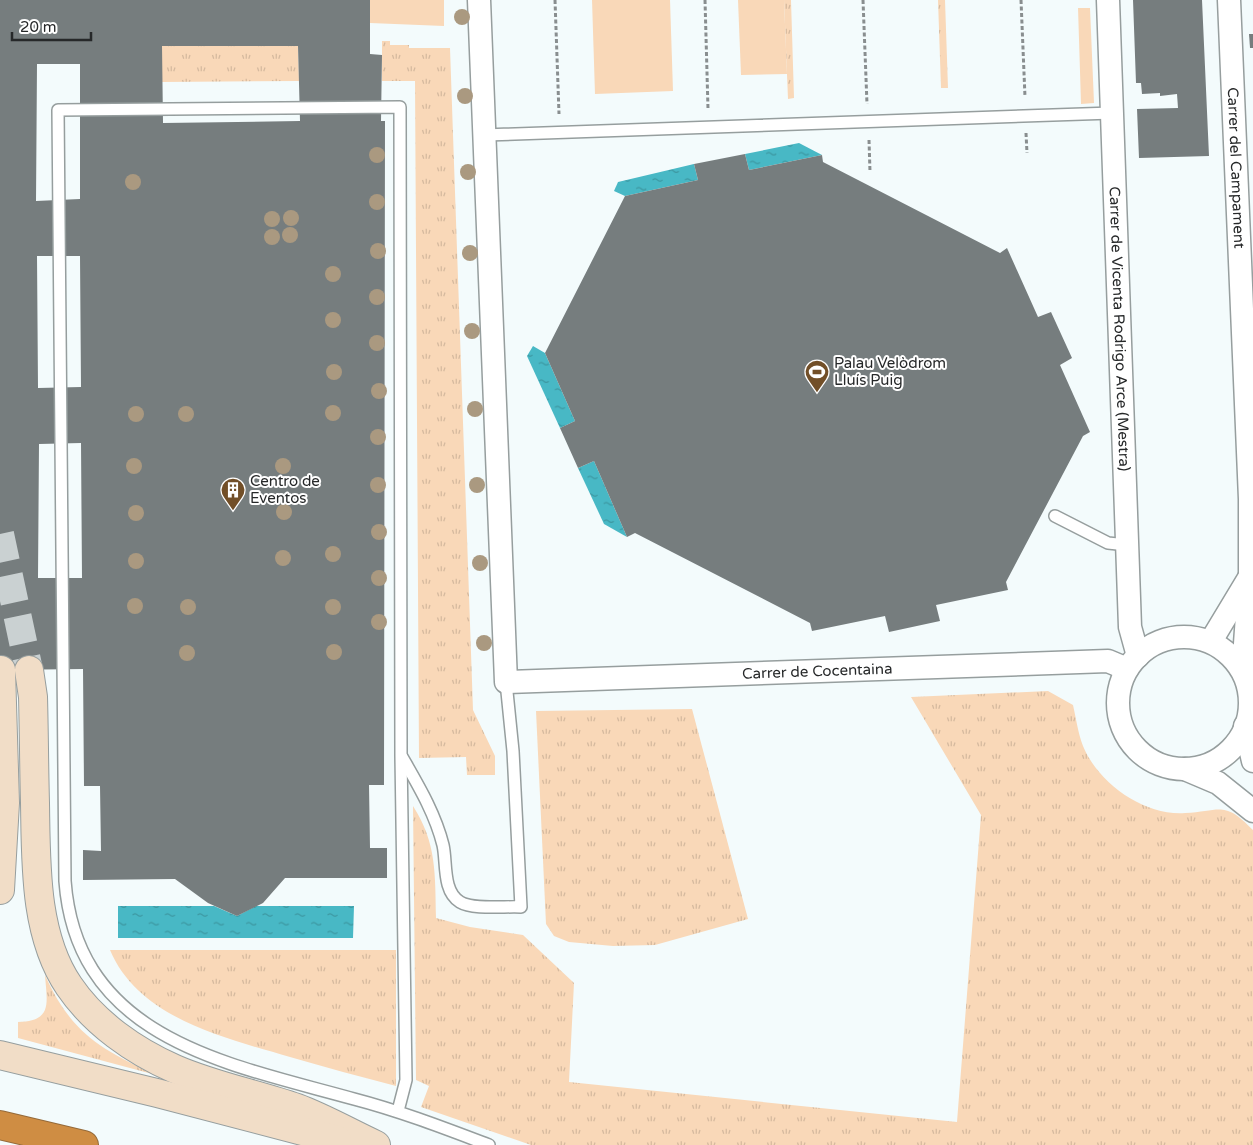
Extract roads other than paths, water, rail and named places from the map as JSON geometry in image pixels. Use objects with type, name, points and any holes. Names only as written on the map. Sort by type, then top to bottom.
[{"type":"highway","points":[[0,1124],[84,1145]]},
{"type":"main road","points":[[0,890],[5,803],[1,670]]},
{"type":"main road","points":[[29,670],[33,697],[38,884],[42,916],[55,957],[68,985],[107,1028],[148,1056],[198,1078],[298,1108],[376,1145]]},
{"type":"main road","points":[[0,1055],[157,1093],[356,1145]]},
{"type":"street","points":[[479,0],[506,682]]},
{"type":"street","name":"Carrer de Vicenta Rodrigo Arce (Mestra)","points":[[1108,0],[1132,663]]},
{"type":"street","name":"Carrer del Campament","points":[[1228,0],[1246,216],[1251,498],[1250,575],[1243,672]]},
{"type":"street","points":[[1210,641],[1250,575]]},
{"type":"street","points":[[1253,761],[1249,721],[1250,693],[1243,672],[1230,654],[1210,641],[1189,636],[1166,638],[1146,648],[1132,663],[1120,682],[1118,703],[1120,724],[1130,743],[1146,757],[1158,763],[1185,770],[1218,783],[1253,811]]},
{"type":"street","name":"Carrer de Cocentaina","points":[[506,682],[1108,661],[1132,663]]},
{"type":"street","points":[[1185,770],[1207,765],[1227,754],[1241,737],[1249,721]]},
{"type":"lane","points":[[398,1111],[406,1080],[401,756],[400,107],[58,110],[65,881],[71,918],[88,960],[102,985],[131,1014],[181,1045],[239,1067],[398,1111],[489,1145]]},
{"type":"lane","points":[[485,135],[1112,112]]},
{"type":"lane","points":[[1055,516],[1108,543],[1127,546]]},
{"type":"lane","points":[[401,756],[437,825],[443,845],[449,887],[453,897],[470,906],[521,906],[513,750],[506,682]]},
{"type":"water","points":[[799,143],[822,155],[749,170],[745,154]]},
{"type":"water","points":[[694,164],[698,180],[625,196],[614,191],[618,182]]},
{"type":"water","points":[[533,346],[545,353],[575,421],[560,428],[527,356]]},
{"type":"water","points":[[594,461],[627,537],[604,524],[578,468]]},
{"type":"water","points":[[118,906],[214,906],[237,916],[256,906],[354,906],[353,938],[118,938]]},
{"type":"tunnel","points":[[0,534],[29,670]]},
{"type":"place","name":"Palau Velòdrom Lluís Puig","points":[[817,393]]},
{"type":"place","name":"Centro de Eventos","points":[[233,511]]}]
